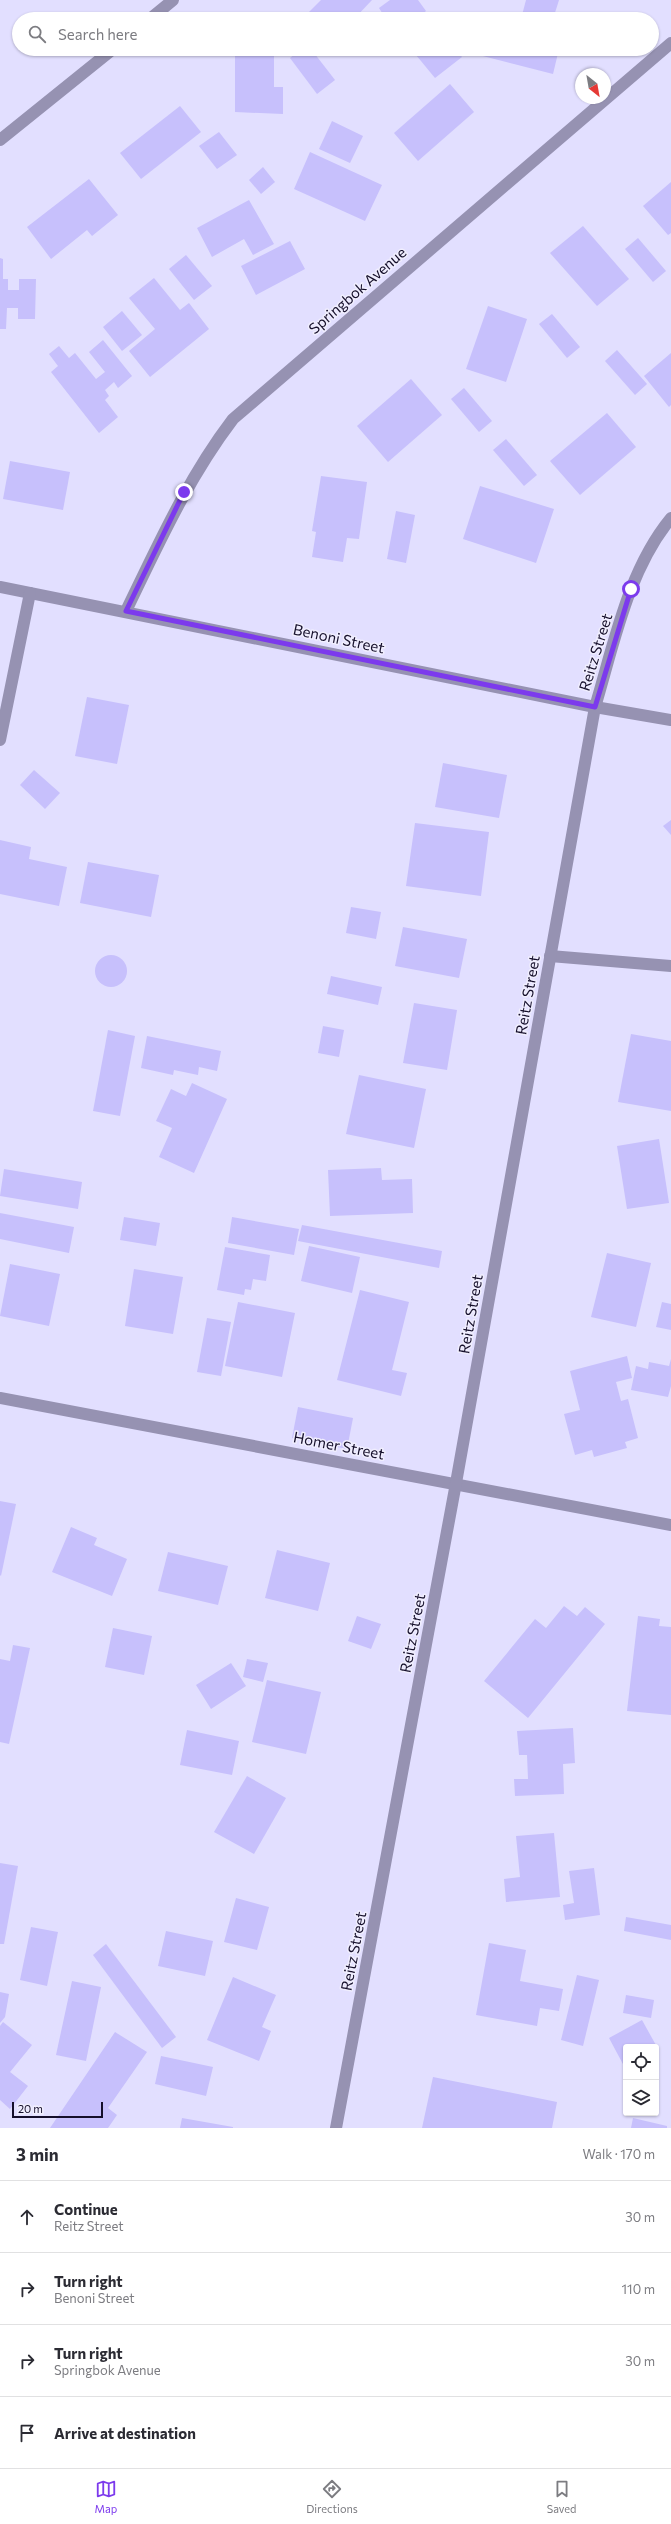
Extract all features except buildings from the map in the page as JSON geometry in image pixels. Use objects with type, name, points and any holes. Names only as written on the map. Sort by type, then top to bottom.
[{"type":"street","points":[[158,12],[173,0]]},
{"type":"street","name":"Springbok Avenue","points":[[659,53],[671,43]]},
{"type":"street","points":[[0,140],[103,56]]},
{"type":"street","name":"Springbok Avenue","points":[[126,611],[184,492],[208,452],[233,419],[656,56]]},
{"type":"street","name":"Reitz Street","points":[[336,2128],[456,1484],[595,707],[631,589],[655,538],[671,518]]},
{"type":"street","name":"Benoni Street","points":[[0,587],[126,611],[595,707],[671,720]]},
{"type":"street","points":[[0,740],[30,593]]},
{"type":"street","points":[[550,956],[671,966]]},
{"type":"street","name":"Homer Street","points":[[0,1398],[671,1525]]},
{"type":"route","points":[[184,492],[126,611],[595,707],[631,589]]}]
